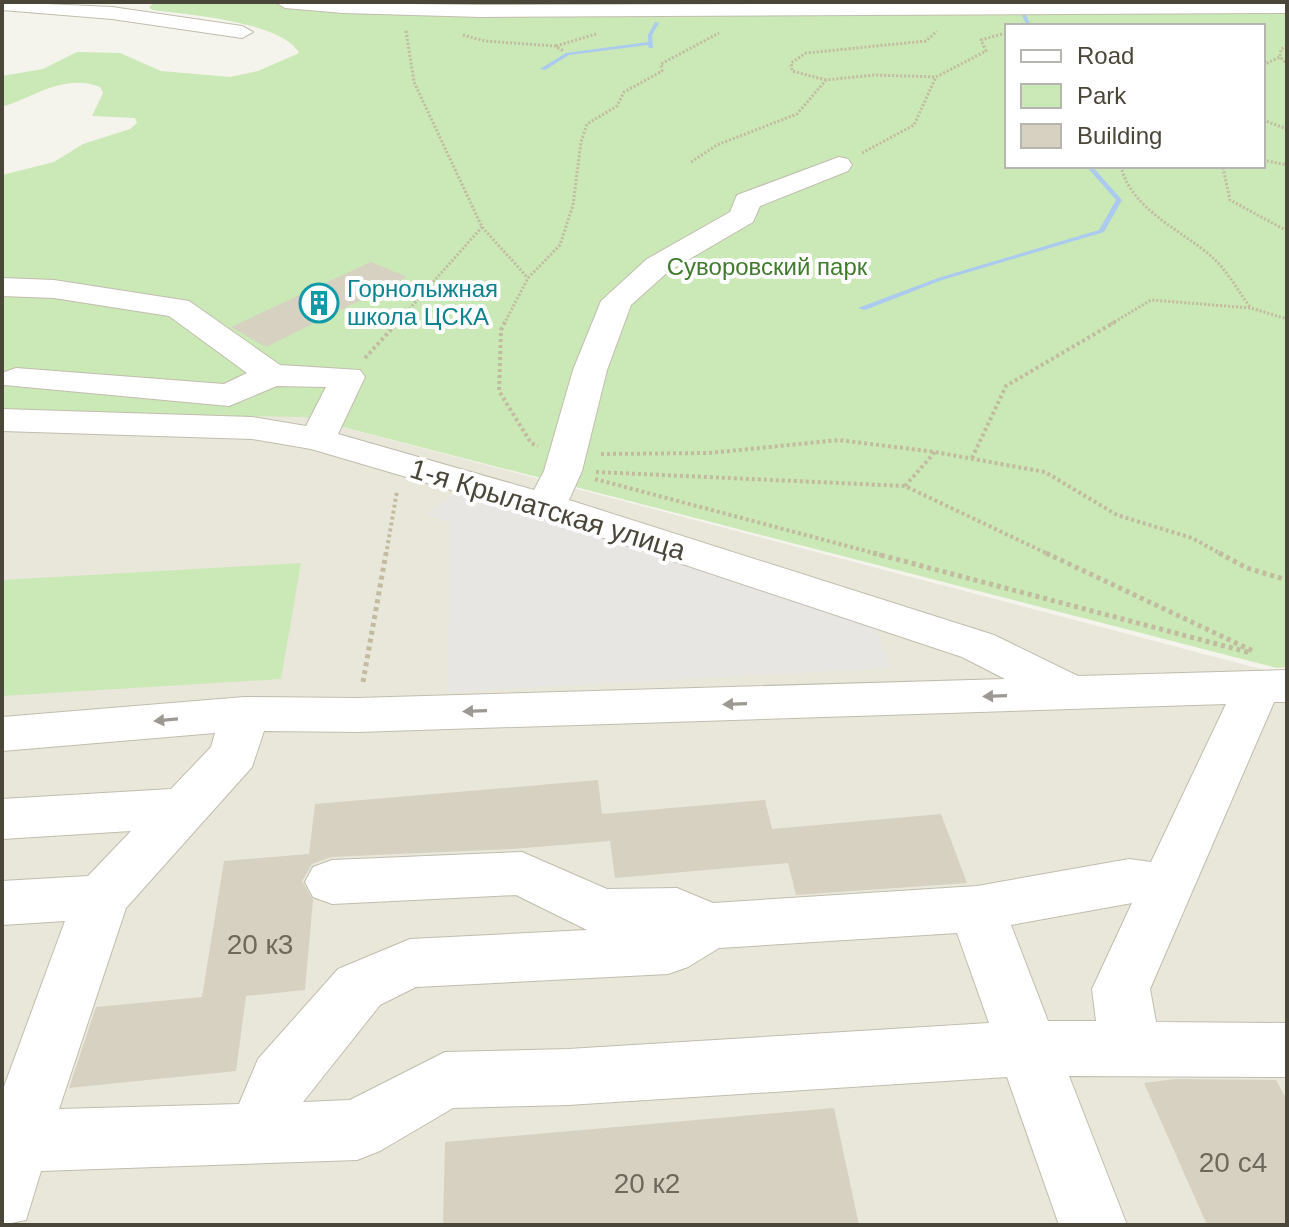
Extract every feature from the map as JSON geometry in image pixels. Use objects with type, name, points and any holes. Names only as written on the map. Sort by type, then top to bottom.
[{"type":"street","points":[[285,2],[481,11],[1287,7]]},
{"type":"street","points":[[6,14],[29,8],[112,13],[242,32]]},
{"type":"street","points":[[546,506],[564,465],[590,370],[617,301],[658,265],[743,216],[747,201],[839,165]]},
{"type":"street","points":[[2,287],[54,289],[178,308],[272,375]]},
{"type":"street","points":[[16,378],[229,395],[272,375],[348,377],[316,439]]},
{"type":"street","name":"1-я Крылатская улица","points":[[2,420],[252,428],[316,439],[546,506],[978,646],[1073,693]]},
{"type":"street","points":[[2,734],[244,714],[357,715],[1272,687],[1168,886],[1121,989],[1131,1051]]},
{"type":"street","points":[[244,714],[234,754],[102,897],[9,1169],[259,1133],[357,1130],[445,1080],[568,1077],[1031,1048],[1287,1050]]},
{"type":"street","points":[[2,819],[184,808]]},
{"type":"street","points":[[332,882],[522,873],[601,912],[677,911],[709,926]]},
{"type":"street","points":[[259,1133],[280,1079],[359,987],[410,963],[668,950],[709,926],[977,909],[1129,881],[1168,886]]},
{"type":"street","points":[[2,903],[102,897]]},
{"type":"street","points":[[977,909],[1031,1048],[1093,1225]]},
{"type":"path","points":[[564,465],[905,486],[1267,658],[564,465],[531,443],[499,391],[501,330],[528,278],[560,245],[573,205],[581,142],[587,124],[617,106],[624,92],[662,71],[661,64],[729,28]]},
{"type":"path","points":[[937,31],[926,41],[806,53],[791,63],[792,71],[826,80],[874,75],[936,77],[986,51],[981,40],[1005,34]]},
{"type":"path","points":[[460,33],[485,41],[555,46],[564,51]]},
{"type":"path","points":[[405,39],[414,82],[482,227],[528,278]]},
{"type":"path","points":[[1280,57],[1281,49],[1287,46]]},
{"type":"path","points":[[1280,57],[1287,64]]},
{"type":"path","points":[[1265,64],[1280,57]]},
{"type":"path","points":[[839,165],[914,125],[936,77]]},
{"type":"path","points":[[691,162],[717,145],[797,114],[814,98],[826,80]]},
{"type":"path","points":[[1265,121],[1287,129]]},
{"type":"path","points":[[1265,160],[1287,165]]},
{"type":"path","points":[[1121,168],[1123,175],[1156,217],[1214,258],[1251,308]]},
{"type":"path","points":[[1223,168],[1230,200],[1287,231]]},
{"type":"path","points":[[348,377],[482,227]]},
{"type":"path","points":[[972,458],[1006,386],[1151,300],[1251,308],[1287,319]]},
{"type":"path","points":[[564,465],[603,453],[709,453],[839,440],[935,452],[1045,472],[1117,515],[1192,538],[1247,568],[1287,580]]},
{"type":"path","points":[[905,486],[935,452]]},
{"type":"path","points":[[357,715],[402,463]]},
{"type":"shaded area","points":[[2,402],[304,417],[1287,676],[1287,1225],[2,1225]]},
{"type":"shaded area","points":[[455,491],[874,623],[891,668],[448,692],[450,523],[428,514]]},
{"type":"green space","name":"Суворовский парк","points":[[155,2],[1287,4],[1287,667],[1277,668],[304,417],[2,412],[2,175],[54,162],[83,144],[130,129],[137,123],[135,118],[92,116],[103,93],[100,87],[87,83],[50,88],[2,107],[2,76],[43,69],[77,52],[120,53],[161,71],[230,77],[258,71],[299,53],[289,42],[254,27],[209,17],[152,10],[149,7]]},
{"type":"green space","points":[[301,563],[281,679],[2,696],[2,580]]},
{"type":"water","points":[[323,2],[1287,2],[1287,4],[675,7]]},
{"type":"building","name":"Горнолыжная школа ЦСКА","points":[[371,262],[407,277],[266,347],[231,327]]},
{"type":"building","points":[[598,780],[602,814],[765,800],[772,829],[941,814],[967,883],[796,895],[788,863],[615,878],[610,841],[331,857],[312,864],[302,881],[313,900],[305,990],[246,996],[236,1071],[69,1088],[96,1007],[202,997],[224,861],[309,854],[315,804]]},
{"type":"building","points":[[1175,1079],[1276,1080],[1287,1100],[1287,1225],[1207,1225],[1144,1083]]},
{"type":"building","points":[[834,1108],[859,1225],[443,1225],[445,1142]]},
{"type":"waterway","points":[[1023,14],[1028,24]]},
{"type":"waterway","points":[[651,47],[650,35],[657,23]]},
{"type":"waterway","points":[[543,69],[568,54],[650,43]]},
{"type":"waterway","points":[[862,308],[940,279],[1102,231],[1119,200],[1091,168]]},
{"type":"place","name":"Горнолыжная школа ЦСКА","points":[[319,303]]}]
